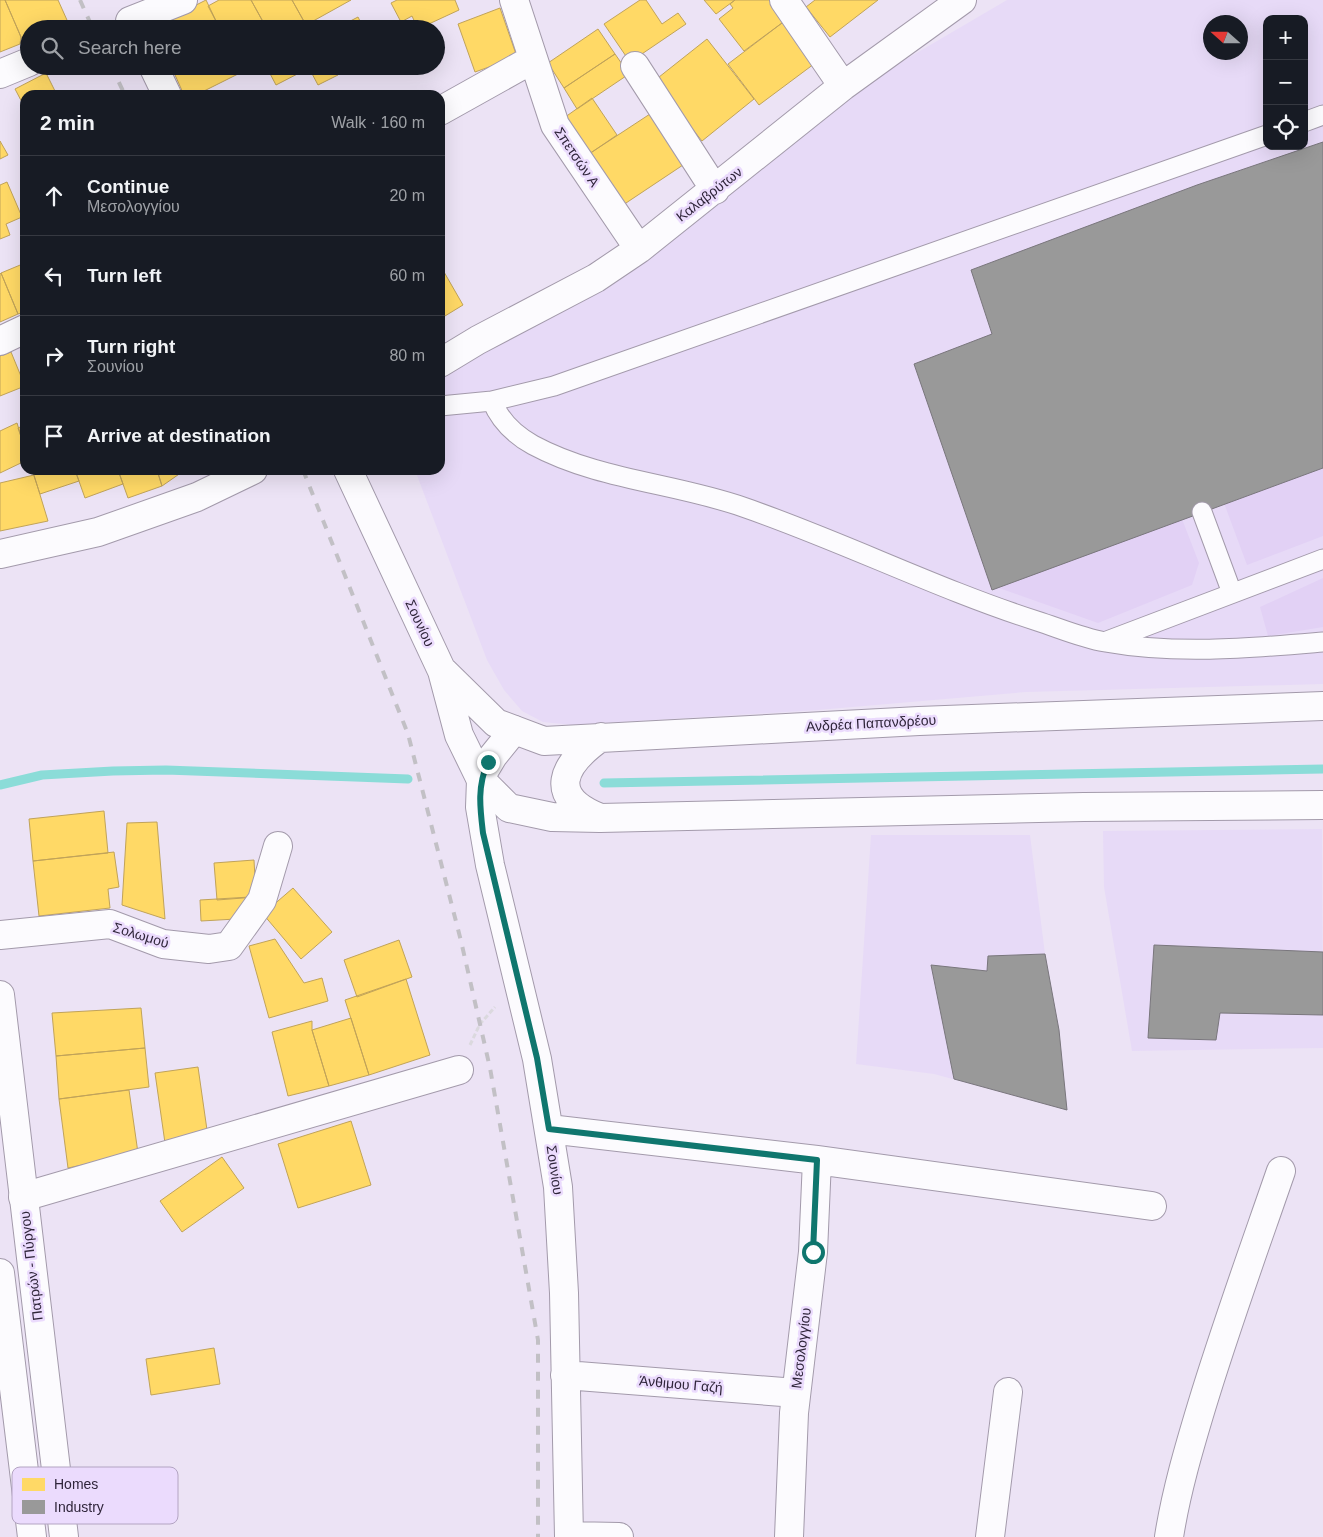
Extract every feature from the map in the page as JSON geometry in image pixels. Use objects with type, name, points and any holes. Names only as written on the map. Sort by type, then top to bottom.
[{"type":"street","points":[[129,16],[183,0]]},
{"type":"street","name":"Σπετσών Α","points":[[514,0],[555,125],[639,249]]},
{"type":"street","points":[[784,0],[843,86]]},
{"type":"street","name":"Καλαβρύτων","points":[[445,360],[478,340],[596,278],[639,249],[843,86],[962,0]]},
{"type":"street","points":[[445,108],[533,59]]},
{"type":"street","points":[[0,74],[20,66]]},
{"type":"street","points":[[635,66],[715,190]]},
{"type":"street","points":[[157,75],[165,90]]},
{"type":"street","points":[[0,341],[20,331]]},
{"type":"street","points":[[0,554],[98,532],[196,497],[242,475]]},
{"type":"street","name":"Σουνίου","points":[[350,475],[442,671],[459,735],[481,780]]},
{"type":"street","name":"Ανδρέα Παπανδρέου","points":[[442,671],[496,723],[544,741],[1115,712],[1323,706]]},
{"type":"street","name":"Σουνίου","points":[[514,730],[488,762],[481,780],[480,807],[483,833],[520,995],[537,1058],[549,1129],[561,1228],[569,1536]]},
{"type":"street","points":[[600,818],[580,810],[567,794],[565,782],[568,770],[581,752],[601,737]]},
{"type":"street","points":[[481,780],[509,808],[552,818],[1084,807],[1323,805]]},
{"type":"street","name":"Σολωμού","points":[[0,935],[110,924],[163,944],[209,949],[229,946],[262,900],[278,846]]},
{"type":"street","name":"Πατρών - Πύργου","points":[[0,994],[56,1467]]},
{"type":"street","points":[[23,1198],[459,1070]]},
{"type":"street","points":[[549,1129],[817,1160],[1152,1206]]},
{"type":"street","name":"Μεσολογγίου","points":[[789,1537],[796,1393],[813,1252],[817,1160]]},
{"type":"street","points":[[1169,1537],[1186,1460],[1215,1361],[1281,1171]]},
{"type":"street","points":[[0,1273],[24,1467]]},
{"type":"street","name":"Άνθιμου Γαζή","points":[[565,1375],[796,1393]]},
{"type":"street","points":[[990,1537],[1008,1392]]},
{"type":"street","points":[[30,1524],[32,1537]]},
{"type":"street","name":"Πατρών - Πύργου","points":[[62,1524],[64,1537]]},
{"type":"street","points":[[569,1536],[619,1537]]},
{"type":"lane","points":[[1308,121],[1323,115]]},
{"type":"lane","points":[[445,406],[492,401],[542,390],[1263,136]]},
{"type":"lane","points":[[492,401],[502,420],[518,435],[532,444],[564,459],[742,506],[995,608],[1103,642],[1195,649],[1257,648],[1323,642]]},
{"type":"lane","points":[[1202,512],[1232,593]]},
{"type":"lane","points":[[1103,642],[1323,559]]},
{"type":"path","points":[[459,1070],[486,1014],[497,1006],[520,995]]},
{"type":"shaded area","points":[[1007,0],[1323,0],[1323,684],[1026,692],[818,710],[572,725],[543,722],[522,711],[504,690],[487,660],[417,475],[445,475],[445,369],[903,61]]},
{"type":"shaded area","points":[[1323,468],[1323,536],[1247,565],[1224,503]]},
{"type":"shaded area","points":[[1182,519],[1199,563],[1192,585],[1098,623],[999,588]]},
{"type":"shaded area","points":[[1323,578],[1323,627],[1268,636],[1260,607]]},
{"type":"shaded area","points":[[1322,829],[1323,1048],[1132,1051],[1104,887],[1103,831]]},
{"type":"shaded area","points":[[871,835],[1030,835],[1045,954],[1059,1030],[1067,1110],[934,1074],[856,1064]]},
{"type":"building: Homes","points":[[0,0],[5,0],[20,35],[20,44],[0,52]]},
{"type":"building: Homes","points":[[5,0],[58,0],[67,20],[20,20],[20,35]]},
{"type":"building: Homes","points":[[206,0],[216,20],[167,20]]},
{"type":"building: Homes","points":[[219,0],[251,0],[262,20],[215,20],[208,6]]},
{"type":"building: Homes","points":[[251,0],[292,0],[303,20],[262,20]]},
{"type":"building: Homes","points":[[292,0],[351,0],[315,20],[303,20]]},
{"type":"building: Homes","points":[[397,0],[455,0],[459,10],[437,20],[414,20],[412,16],[400,20],[391,3]]},
{"type":"building: Homes","points":[[640,0],[646,0],[662,24],[678,13],[686,24],[630,62],[604,24]]},
{"type":"building: Homes","points":[[704,0],[735,0],[716,14]]},
{"type":"building: Homes","points":[[735,0],[772,0],[786,20],[744,51],[719,19],[733,8],[730,4]]},
{"type":"building: Homes","points":[[815,0],[878,0],[830,37],[806,7]]},
{"type":"building: Homes","points":[[500,8],[517,57],[475,72],[458,24]]},
{"type":"building: Homes","points":[[786,20],[818,61],[759,105],[728,64]]},
{"type":"building: Homes","points":[[598,29],[615,54],[564,88],[548,63]]},
{"type":"building: Homes","points":[[707,39],[754,99],[702,141],[654,81]]},
{"type":"building: Homes","points":[[615,54],[629,74],[577,109],[564,88]]},
{"type":"building: Homes","points":[[42,75],[47,75],[54,90],[20,90],[20,98],[15,89]]},
{"type":"building: Homes","points":[[175,75],[236,75],[206,90],[182,90]]},
{"type":"building: Homes","points":[[271,75],[295,75],[276,85]]},
{"type":"building: Homes","points":[[313,75],[338,75],[318,85]]},
{"type":"building: Homes","points":[[592,98],[617,135],[586,156],[561,120]]},
{"type":"building: Homes","points":[[650,114],[683,165],[620,207],[586,156]]},
{"type":"building: Homes","points":[[0,141],[8,155],[0,159]]},
{"type":"building: Homes","points":[[7,182],[20,212],[20,218],[6,224],[10,235],[0,239],[0,185]]},
{"type":"building: Homes","points":[[20,265],[20,313],[18,314],[1,273]]},
{"type":"building: Homes","points":[[0,274],[18,314],[0,322]]},
{"type":"building: Homes","points":[[445,274],[463,305],[445,316]]},
{"type":"building: Homes","points":[[11,352],[20,374],[20,388],[0,396],[0,356]]},
{"type":"building: Homes","points":[[17,423],[20,433],[20,463],[0,473],[0,431]]},
{"type":"building: Homes","points":[[34,475],[77,475],[79,481],[40,494]]},
{"type":"building: Homes","points":[[34,475],[48,521],[0,531],[0,483]]},
{"type":"building: Homes","points":[[77,475],[120,475],[123,484],[85,498]]},
{"type":"building: Homes","points":[[120,475],[159,475],[162,486],[128,498]]},
{"type":"building: Homes","points":[[159,475],[178,475],[162,486]]},
{"type":"building: Homes","points":[[104,811],[108,853],[33,861],[29,819]]},
{"type":"building: Homes","points":[[157,822],[165,919],[122,905],[127,823]]},
{"type":"building: Homes","points":[[114,852],[119,887],[108,889],[110,908],[39,916],[33,861]]},
{"type":"building: Homes","points":[[254,860],[256,897],[217,900],[214,863]]},
{"type":"building: Homes","points":[[293,888],[332,932],[301,959],[263,914]]},
{"type":"building: Homes","points":[[250,897],[236,919],[201,921],[200,900]]},
{"type":"building: Homes","points":[[275,939],[304,983],[322,978],[328,1001],[269,1018],[249,946]]},
{"type":"building: Homes","points":[[399,940],[412,977],[357,997],[344,960]]},
{"type":"building: Homes","points":[[406,979],[430,1055],[369,1075],[345,1000]]},
{"type":"building: Homes","points":[[141,1008],[145,1048],[56,1056],[52,1013]]},
{"type":"building: Homes","points":[[351,1018],[369,1075],[329,1086],[312,1030]]},
{"type":"building: Homes","points":[[312,1021],[312,1030],[329,1086],[288,1096],[272,1032]]},
{"type":"building: Homes","points":[[145,1048],[149,1087],[59,1099],[56,1056]]},
{"type":"building: Homes","points":[[198,1067],[208,1137],[165,1143],[155,1073]]},
{"type":"building: Homes","points":[[129,1090],[138,1153],[68,1168],[59,1099]]},
{"type":"building: Homes","points":[[351,1121],[371,1185],[298,1208],[278,1144]]},
{"type":"building: Homes","points":[[222,1157],[244,1188],[182,1232],[160,1201]]},
{"type":"building: Homes","points":[[214,1348],[220,1384],[151,1395],[146,1359]]},
{"type":"building: Industry","points":[[1323,142],[1323,468],[992,590],[914,364],[992,334],[971,270],[1197,185],[1300,150],[1308,150],[1308,147]]},
{"type":"building: Industry","points":[[1154,945],[1323,952],[1323,1015],[1220,1013],[1216,1040],[1148,1038]]},
{"type":"building: Industry","points":[[1045,954],[1059,1030],[1067,1110],[954,1079],[931,965],[987,971],[988,956]]},
{"type":"waterway","points":[[604,783],[1323,769]]},
{"type":"waterway","points":[[0,785],[42,775],[166,770],[408,779]]},
{"type":"railway","points":[[80,0],[89,20]]},
{"type":"railway","points":[[115,75],[123,90]]},
{"type":"railway","points":[[305,475],[408,734],[461,941],[490,1068],[538,1340],[538,1537]]},
{"type":"route","points":[[488,762],[481,780],[480,807],[483,833],[520,995],[537,1058],[549,1129],[817,1160],[813,1252]]}]
